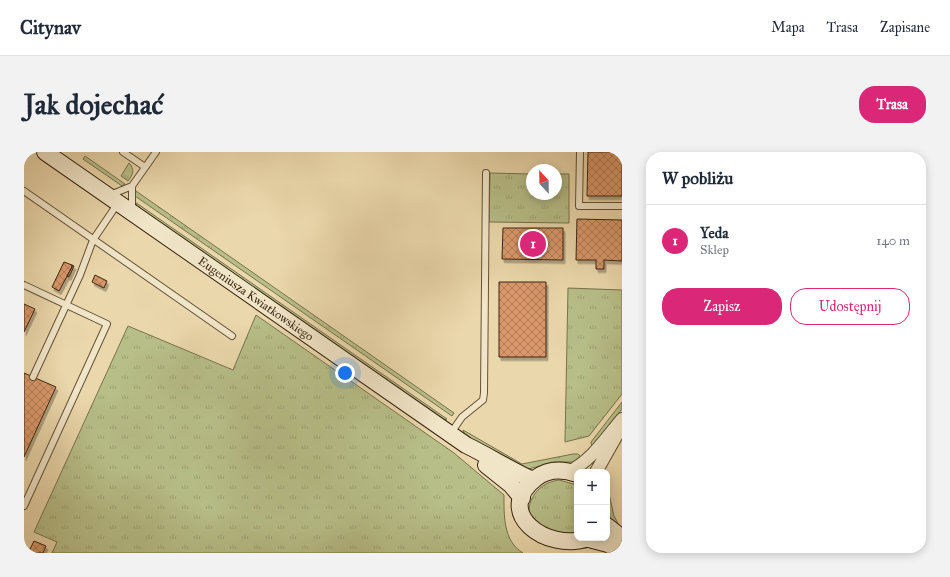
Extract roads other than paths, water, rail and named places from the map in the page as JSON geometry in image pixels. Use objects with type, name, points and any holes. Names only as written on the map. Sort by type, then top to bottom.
[{"type":"main road","name":"Eugeniusza Kwiatkowskiego","points":[[45,152],[450,434],[511,485],[522,498]]},
{"type":"main road","name":"Eugeniusza Kwiatkowskiego","points":[[466,446],[489,456],[510,470],[533,480]]},
{"type":"main road","points":[[574,472],[551,471],[533,480],[526,488],[522,498],[520,513],[521,520],[528,534],[539,545],[553,550],[576,547],[585,541]]},
{"type":"main road","points":[[610,528],[622,538]]},
{"type":"main road","points":[[598,541],[608,544],[622,552]]},
{"type":"street","points":[[577,469],[591,457],[622,419]]},
{"type":"street","points":[[598,469],[622,426]]},
{"type":"lane","points":[[123,152],[145,167]]},
{"type":"lane","points":[[33,377],[67,304],[93,240],[113,199],[132,186],[156,152]]},
{"type":"lane","points":[[580,152],[579,206],[622,206]]},
{"type":"lane","points":[[450,434],[462,417],[483,400],[484,393],[486,173]]},
{"type":"lane","points":[[132,186],[133,213]]},
{"type":"lane","points":[[24,191],[232,336]]},
{"type":"lane","points":[[24,285],[67,304],[106,324],[24,506]]},
{"type":"place","name":"Yeda","points":[[533,244]]}]
